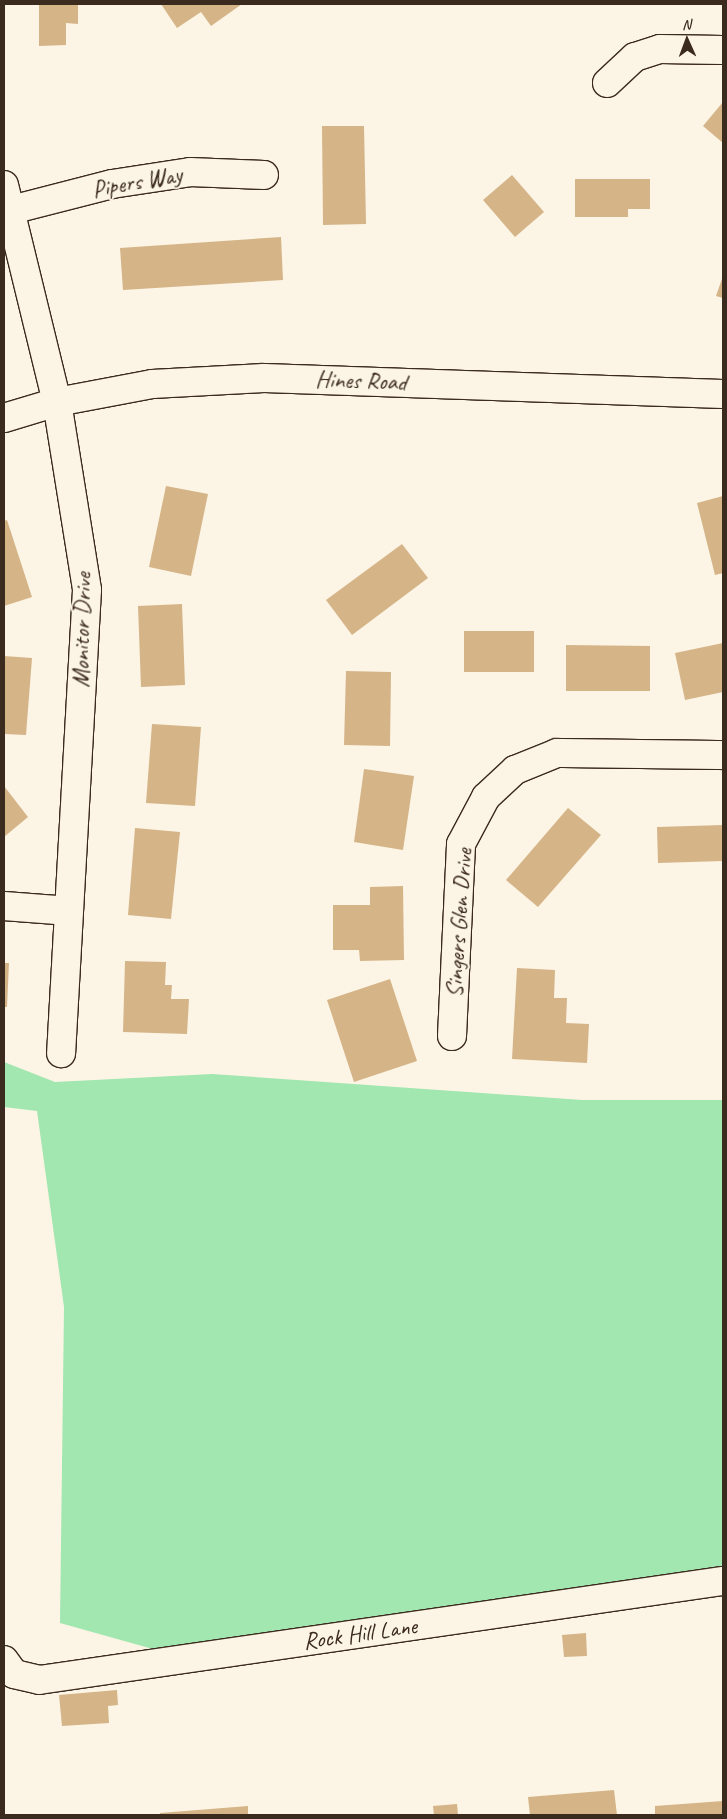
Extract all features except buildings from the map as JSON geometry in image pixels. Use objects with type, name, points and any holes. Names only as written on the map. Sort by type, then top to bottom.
[{"type":"street","points":[[607,83],[635,57],[660,49],[723,50]]},
{"type":"street","name":"Pipers Way","points":[[7,198],[190,172],[264,175]]},
{"type":"street","name":"Monitor Drive","points":[[7,198],[56,402],[87,590],[61,1053]]},
{"type":"street","name":"Hines Road","points":[[4,418],[56,402],[152,384],[264,378],[723,394]]},
{"type":"street","name":"Singers Glen Drive","points":[[452,1036],[462,844],[486,797],[515,770],[557,753],[723,755]]},
{"type":"street","points":[[4,906],[69,911]]},
{"type":"street","name":"Rock Hill Lane","points":[[4,1660],[14,1674],[39,1680],[723,1581]]},
{"type":"green space","points":[[4,1062],[55,1082],[212,1074],[582,1100],[723,1100],[723,1582],[192,1660],[60,1623],[64,1307],[37,1111],[4,1107]]}]
